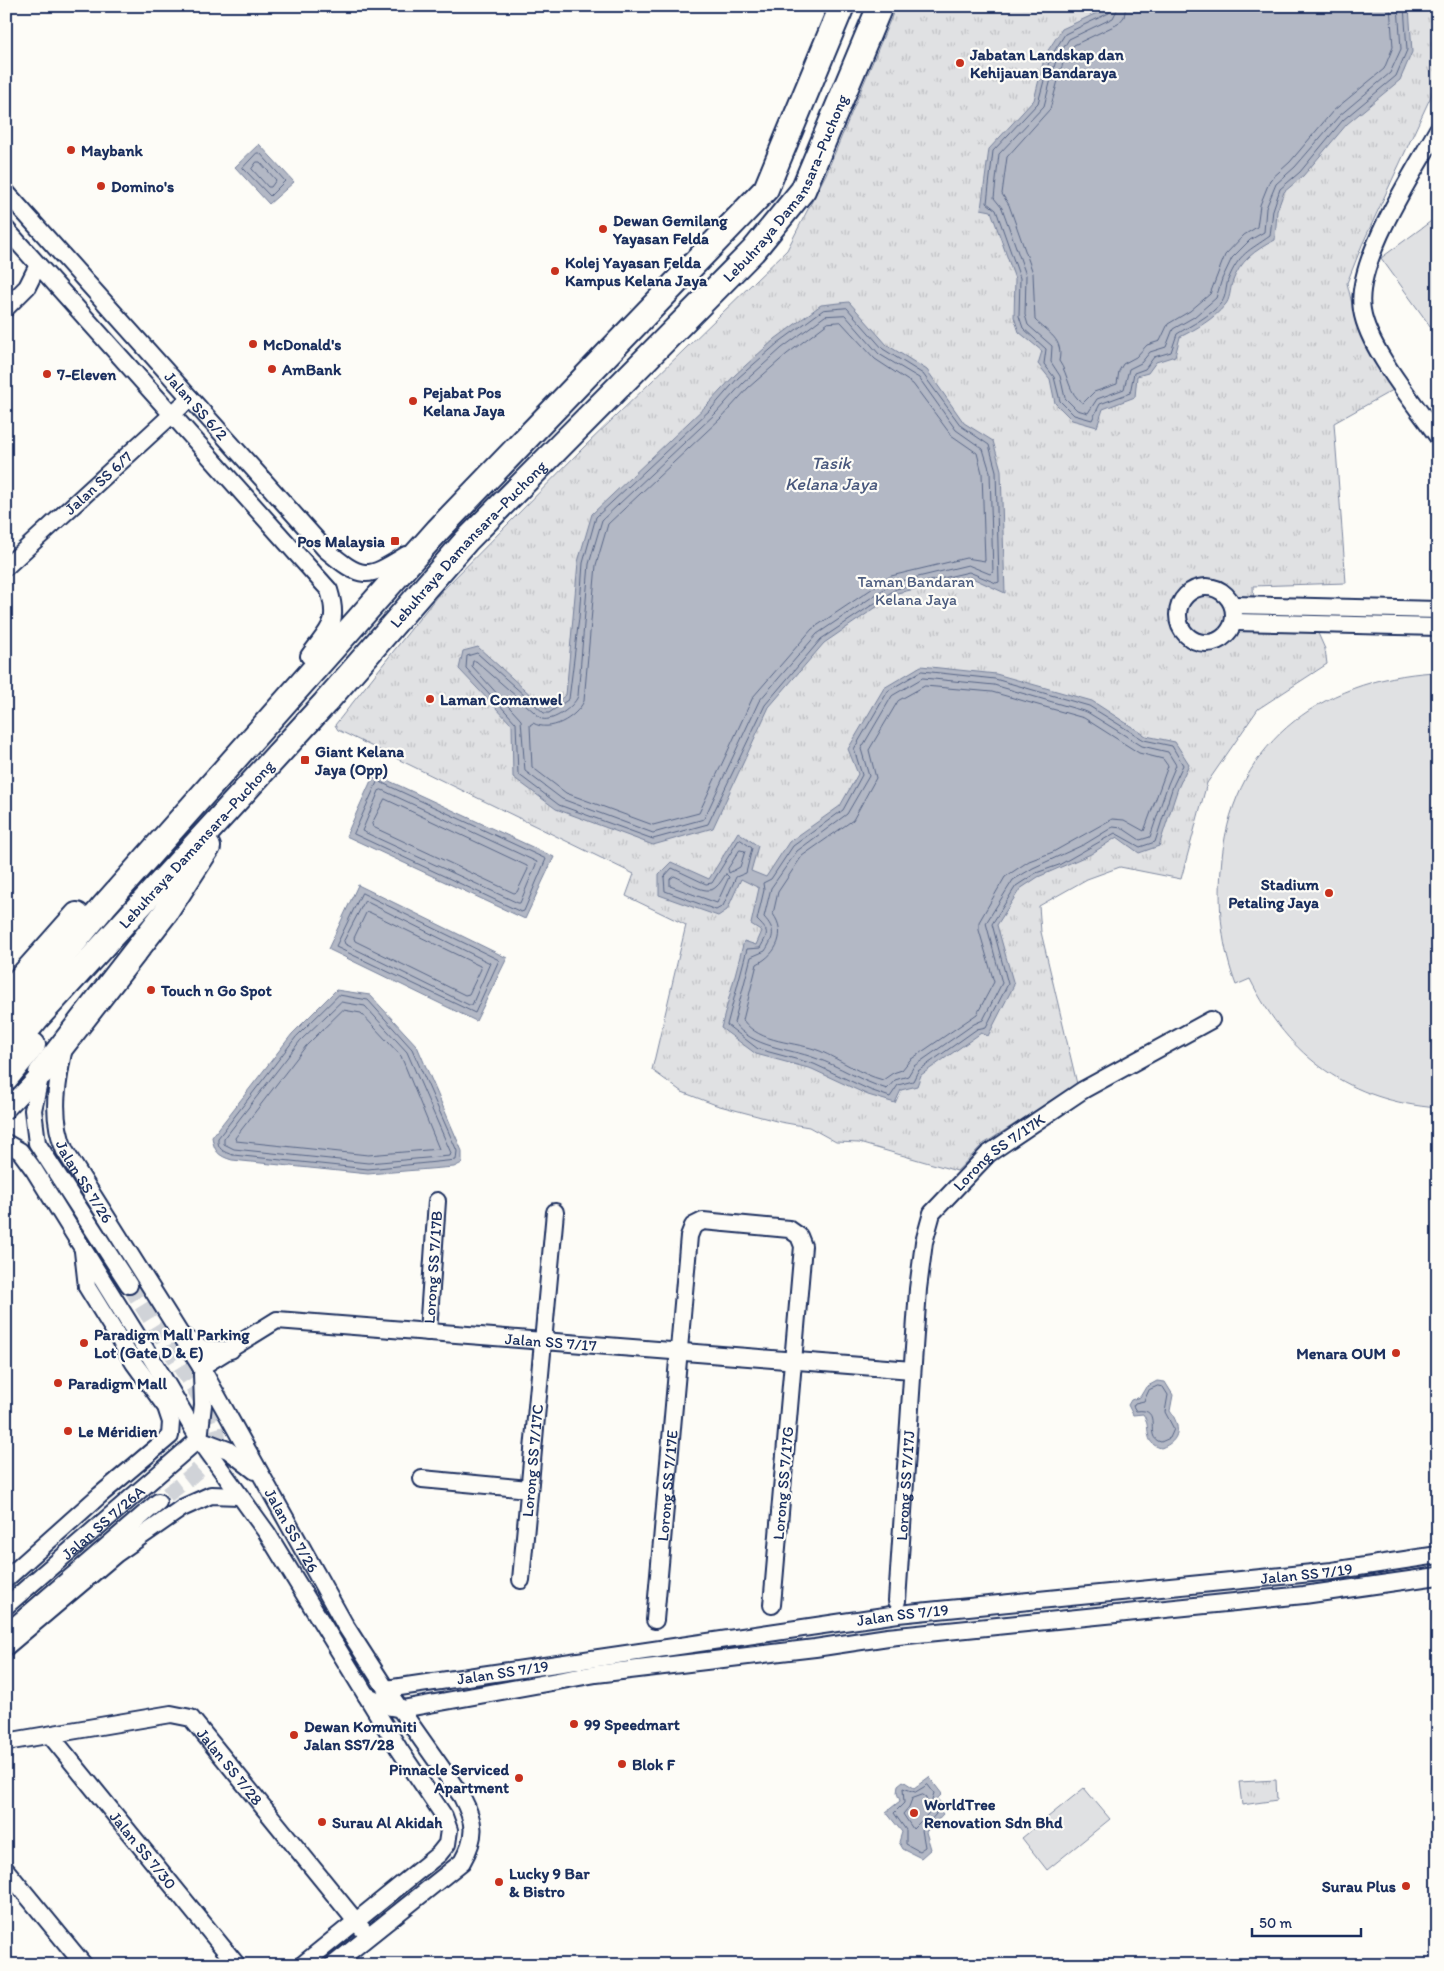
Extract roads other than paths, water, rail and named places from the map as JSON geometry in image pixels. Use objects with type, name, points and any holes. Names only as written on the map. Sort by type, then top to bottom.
[{"type":"highway","name":"Lebuhraya Damansara–Puchong","points":[[6,1024],[104,906],[438,530],[766,189],[842,6]]},
{"type":"highway","name":"Lebuhraya Damansara–Puchong","points":[[6,1055],[36,1019],[258,777],[466,541],[752,251],[781,219],[803,190],[880,6]]},
{"type":"highway","points":[[6,995],[309,656],[424,536],[438,530]]},
{"type":"highway","points":[[41,1073],[166,912],[231,809],[258,777]]},
{"type":"highway","points":[[6,1078],[186,855]]},
{"type":"street","points":[[1438,130],[1386,223],[1367,264],[1363,286],[1362,310],[1369,331],[1387,364],[1438,437]]},
{"type":"street","name":"Jalan SS 6/2","points":[[6,192],[325,549],[343,564],[366,574],[378,572],[406,555]]},
{"type":"street","name":"Jalan SS 6/2","points":[[6,229],[329,590],[334,605],[334,621],[309,656]]},
{"type":"street","points":[[9,299],[27,287],[38,265]]},
{"type":"street","name":"Jalan SS 6/7","points":[[6,567],[190,398]]},
{"type":"street","points":[[1198,587],[1217,588],[1225,594],[1233,605],[1235,622],[1219,641],[1201,643],[1185,634],[1178,618],[1178,608],[1182,599],[1198,587]]},
{"type":"street","points":[[1233,605],[1438,610]]},
{"type":"street","points":[[1416,610],[1417,628]]},
{"type":"street","points":[[1235,622],[1417,628],[1438,627]]},
{"type":"street","name":"Lorong SS 7/17K","points":[[912,1370],[924,1242],[932,1213],[988,1154],[1083,1090],[1211,1020]]},
{"type":"street","name":"Jalan SS 7/26","points":[[65,1042],[54,1106],[60,1140],[201,1367],[385,1696]]},
{"type":"street","points":[[6,1110],[41,1073]]},
{"type":"street","name":"Jalan SS 7/26","points":[[41,1073],[32,1110],[37,1143],[129,1285]]},
{"type":"street","name":"Jalan SS 7/26","points":[[6,1143],[20,1151],[34,1170],[199,1439],[267,1533],[366,1695],[444,1816],[449,1830],[447,1844],[439,1854],[302,1965]]},
{"type":"street","name":"Lorong SS 7/17B","points":[[428,1332],[437,1201]]},
{"type":"street","name":"Lorong SS 7/17C","points":[[521,1580],[555,1212]]},
{"type":"street","name":"Lorong SS 7/17G","points":[[689,1236],[693,1226],[703,1221],[789,1230],[799,1236],[803,1246],[772,1605]]},
{"type":"street","name":"Lorong SS 7/17E","points":[[655,1620],[689,1236]]},
{"type":"street","points":[[23,1591],[8,1578],[170,1436],[171,1422],[166,1407],[134,1363],[87,1287],[82,1246]]},
{"type":"street","name":"Jalan SS 7/17","points":[[201,1367],[277,1320],[912,1370]]},
{"type":"street","points":[[181,1335],[204,1349],[231,1350],[218,1371],[216,1384],[218,1399]]},
{"type":"street","points":[[201,1367],[204,1381],[199,1439],[228,1450],[262,1477]]},
{"type":"street","name":"Lorong SS 7/17J","points":[[897,1601],[912,1370]]},
{"type":"street","name":"Jalan SS 7/26A","points":[[6,1606],[199,1439]]},
{"type":"street","points":[[422,1479],[528,1489]]},
{"type":"street","points":[[6,1647],[116,1554],[182,1508],[211,1495],[239,1496]]},
{"type":"street","points":[[95,1500],[109,1515]]},
{"type":"street","name":"Jalan SS 7/26A","points":[[6,1633],[158,1502]]},
{"type":"street","name":"Jalan SS 7/19","points":[[366,1695],[385,1696],[898,1614],[1332,1571],[1438,1554]]},
{"type":"street","name":"Jalan SS 7/19","points":[[385,1696],[402,1709],[596,1674],[798,1650],[888,1637],[1304,1595],[1438,1576]]},
{"type":"street","points":[[384,1723],[385,1696]]},
{"type":"street","points":[[333,1965],[462,1862],[470,1848],[474,1830],[471,1814],[462,1797],[402,1709]]},
{"type":"street","name":"Jalan SS 7/28","points":[[6,1742],[171,1714],[191,1718],[368,1936]]},
{"type":"street","name":"Jalan SS 7/30","points":[[50,1735],[237,1965]]},
{"type":"street","points":[[6,1870],[84,1965]]},
{"type":"water","points":[[1112,6],[1270,6],[1278,9],[1285,6],[1409,6],[1412,52],[1400,80],[1347,124],[1303,176],[1284,192],[1277,211],[1275,240],[1255,252],[1239,268],[1232,283],[1227,303],[1210,319],[1180,337],[1175,356],[1156,362],[1148,373],[1137,376],[1135,397],[1103,409],[1097,427],[1072,420],[1055,403],[1050,379],[1038,364],[1042,351],[1019,332],[1014,317],[1015,279],[991,211],[981,209],[989,149],[1034,100],[1045,55],[1062,29]]},
{"type":"water","points":[[259,144],[294,182],[269,204],[235,167]]},
{"type":"water","name":"Tasik Kelana Jaya","points":[[849,302],[887,345],[927,370],[964,423],[993,441],[1001,470],[1005,593],[970,577],[897,593],[824,643],[769,707],[713,828],[653,845],[556,809],[513,777],[512,725],[459,669],[463,651],[478,647],[546,709],[566,695],[578,562],[592,514],[708,404],[735,375],[775,339],[821,305]]},
{"type":"water","points":[[921,666],[996,674],[1092,701],[1146,736],[1175,742],[1189,764],[1178,788],[1159,846],[1139,853],[1117,837],[1091,854],[1038,877],[1020,889],[997,925],[1014,985],[988,1036],[981,1033],[921,1075],[917,1086],[901,1090],[895,1103],[868,1095],[812,1069],[756,1054],[721,1028],[744,941],[756,945],[762,931],[751,924],[759,888],[741,879],[727,910],[718,916],[659,895],[659,874],[671,862],[709,879],[738,832],[758,846],[751,871],[766,877],[789,842],[840,806],[858,774],[848,749],[884,688]]},
{"type":"water","points":[[374,774],[554,857],[525,919],[346,836]]},
{"type":"water","points":[[358,885],[507,958],[476,1021],[328,949]]},
{"type":"water","points":[[336,990],[370,995],[417,1046],[462,1151],[462,1163],[454,1167],[368,1174],[232,1160],[223,1157],[218,1152],[212,1137],[292,1034]]},
{"type":"water","points":[[1157,1381],[1165,1382],[1173,1395],[1170,1411],[1177,1427],[1176,1437],[1168,1445],[1161,1448],[1151,1442],[1146,1419],[1143,1414],[1133,1415],[1128,1405],[1131,1400],[1140,1397],[1146,1387]]},
{"type":"water","points":[[929,1777],[942,1794],[937,1799],[942,1804],[938,1808],[943,1814],[926,1832],[931,1849],[921,1858],[903,1849],[899,1842],[902,1832],[886,1812],[900,1801],[897,1793],[898,1785],[903,1781],[914,1788]]},
{"type":"tunnel","points":[[129,1285],[212,1417],[218,1434],[218,1441],[214,1452],[208,1460],[192,1476],[158,1502]]},
{"type":"place","name":"Jabatan Landskap dan Kehijauan Bandaraya","points":[[960,63]]},
{"type":"place","name":"Maybank","points":[[71,150]]},
{"type":"place","name":"Domino's","points":[[101,186]]},
{"type":"place","name":"Dewan Gemilang Yayasan Felda","points":[[603,229]]},
{"type":"place","name":"Kolej Yayasan Felda Kampus Kelana Jaya","points":[[555,271]]},
{"type":"place","name":"McDonald's","points":[[253,344]]},
{"type":"place","name":"AmBank","points":[[272,369]]},
{"type":"place","name":"7-Eleven","points":[[47,374]]},
{"type":"place","name":"Pejabat Pos Kelana Jaya","points":[[413,401]]},
{"type":"place","name":"Pos Malaysia","points":[[395,541]]},
{"type":"place","name":"Laman Comanwel","points":[[430,699]]},
{"type":"place","name":"Giant Kelana Jaya (Opp)","points":[[305,760]]},
{"type":"place","name":"Stadium Petaling Jaya","points":[[1329,893]]},
{"type":"place","name":"Touch n Go Spot","points":[[151,990]]},
{"type":"place","name":"Paradigm Mall Parking Lot (Gate D & E)","points":[[84,1343]]},
{"type":"place","name":"Menara OUM","points":[[1396,1353]]},
{"type":"place","name":"Paradigm Mall","points":[[58,1383]]},
{"type":"place","name":"Le Méridien","points":[[68,1431]]},
{"type":"place","name":"99 Speedmart","points":[[574,1724]]},
{"type":"place","name":"Dewan Komuniti Jalan SS7/28","points":[[294,1735]]},
{"type":"place","name":"Blok F","points":[[622,1764]]},
{"type":"place","name":"Pinnacle Serviced Apartment","points":[[519,1778]]},
{"type":"place","name":"WorldTree Renovation Sdn Bhd","points":[[914,1813]]},
{"type":"place","name":"Surau Al Akidah","points":[[322,1822]]},
{"type":"place","name":"Lucky 9 Bar & Bistro","points":[[499,1882]]},
{"type":"place","name":"Surau Plus","points":[[1406,1886]]},
{"type":"park label","name":"Taman Bandaran Kelana Jaya","points":[[916,590]]}]
